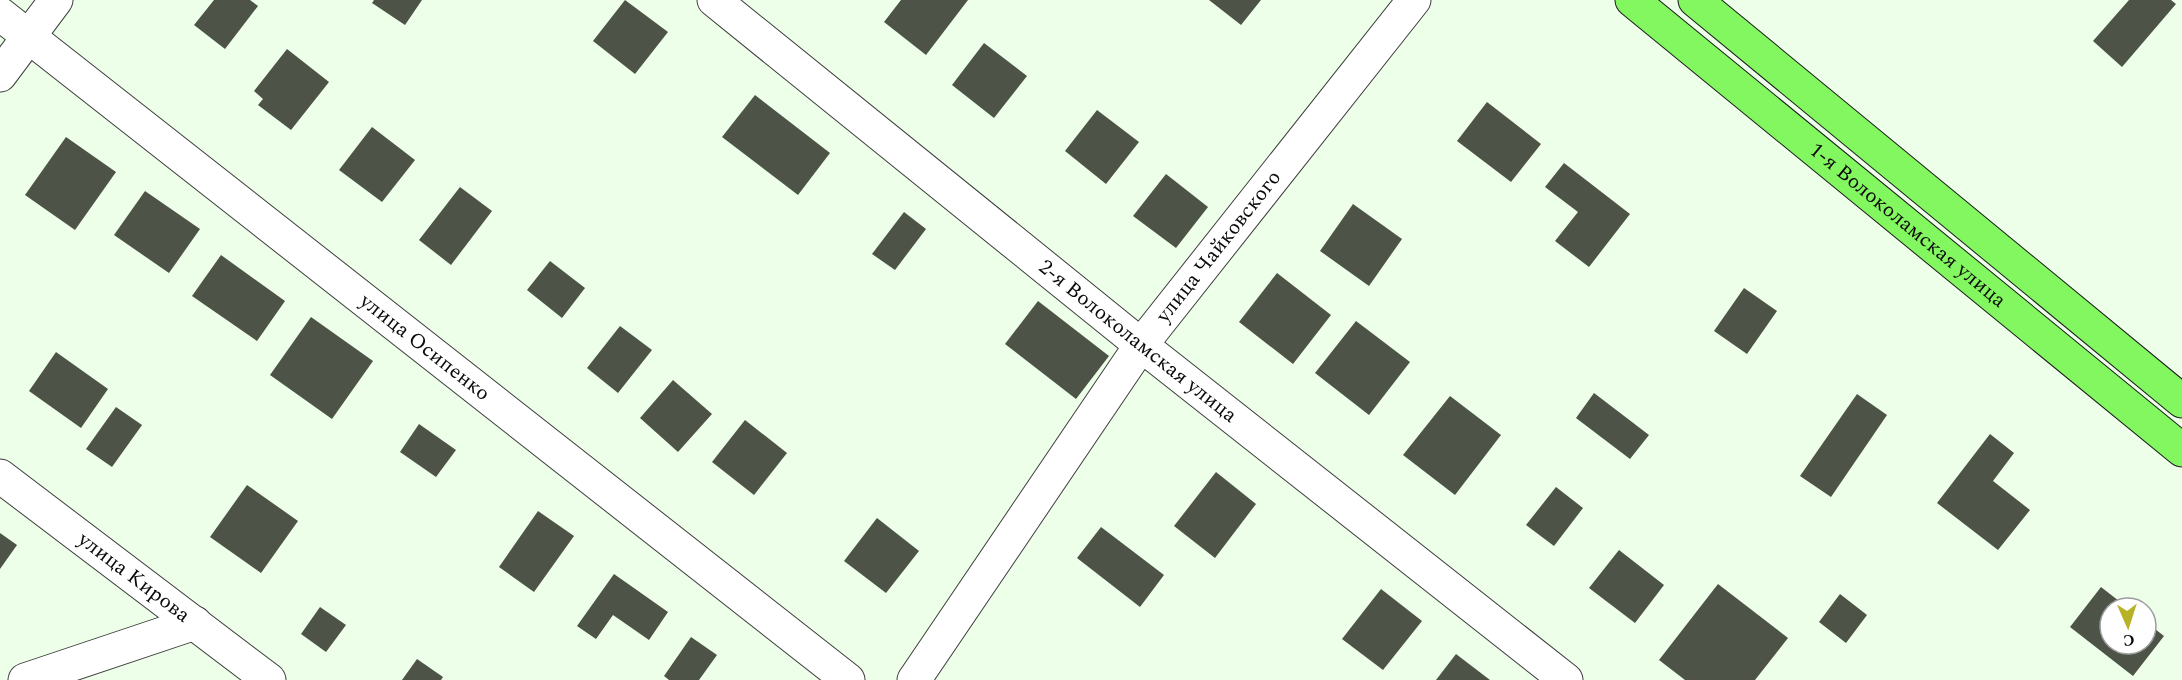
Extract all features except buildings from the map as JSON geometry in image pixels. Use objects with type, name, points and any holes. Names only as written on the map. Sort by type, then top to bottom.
[{"type":"main road","name":"1-я Волоколамская улица","points":[[1632,0],[2182,450]]},
{"type":"main road","name":"1-я Волоколамская улица","points":[[1695,0],[2182,401]]},
{"type":"street","points":[[0,75],[56,0]]},
{"type":"street","name":"2-я Волоколамская улица","points":[[714,0],[1142,345],[1566,680]]},
{"type":"street","name":"улица Чайковского","points":[[914,680],[1142,345],[1414,0]]},
{"type":"street","name":"улица Осипенко","points":[[0,14],[848,680]]},
{"type":"street","name":"улица Кирова","points":[[0,476],[268,680]]},
{"type":"street","points":[[25,680],[90,670],[195,623]]}]
